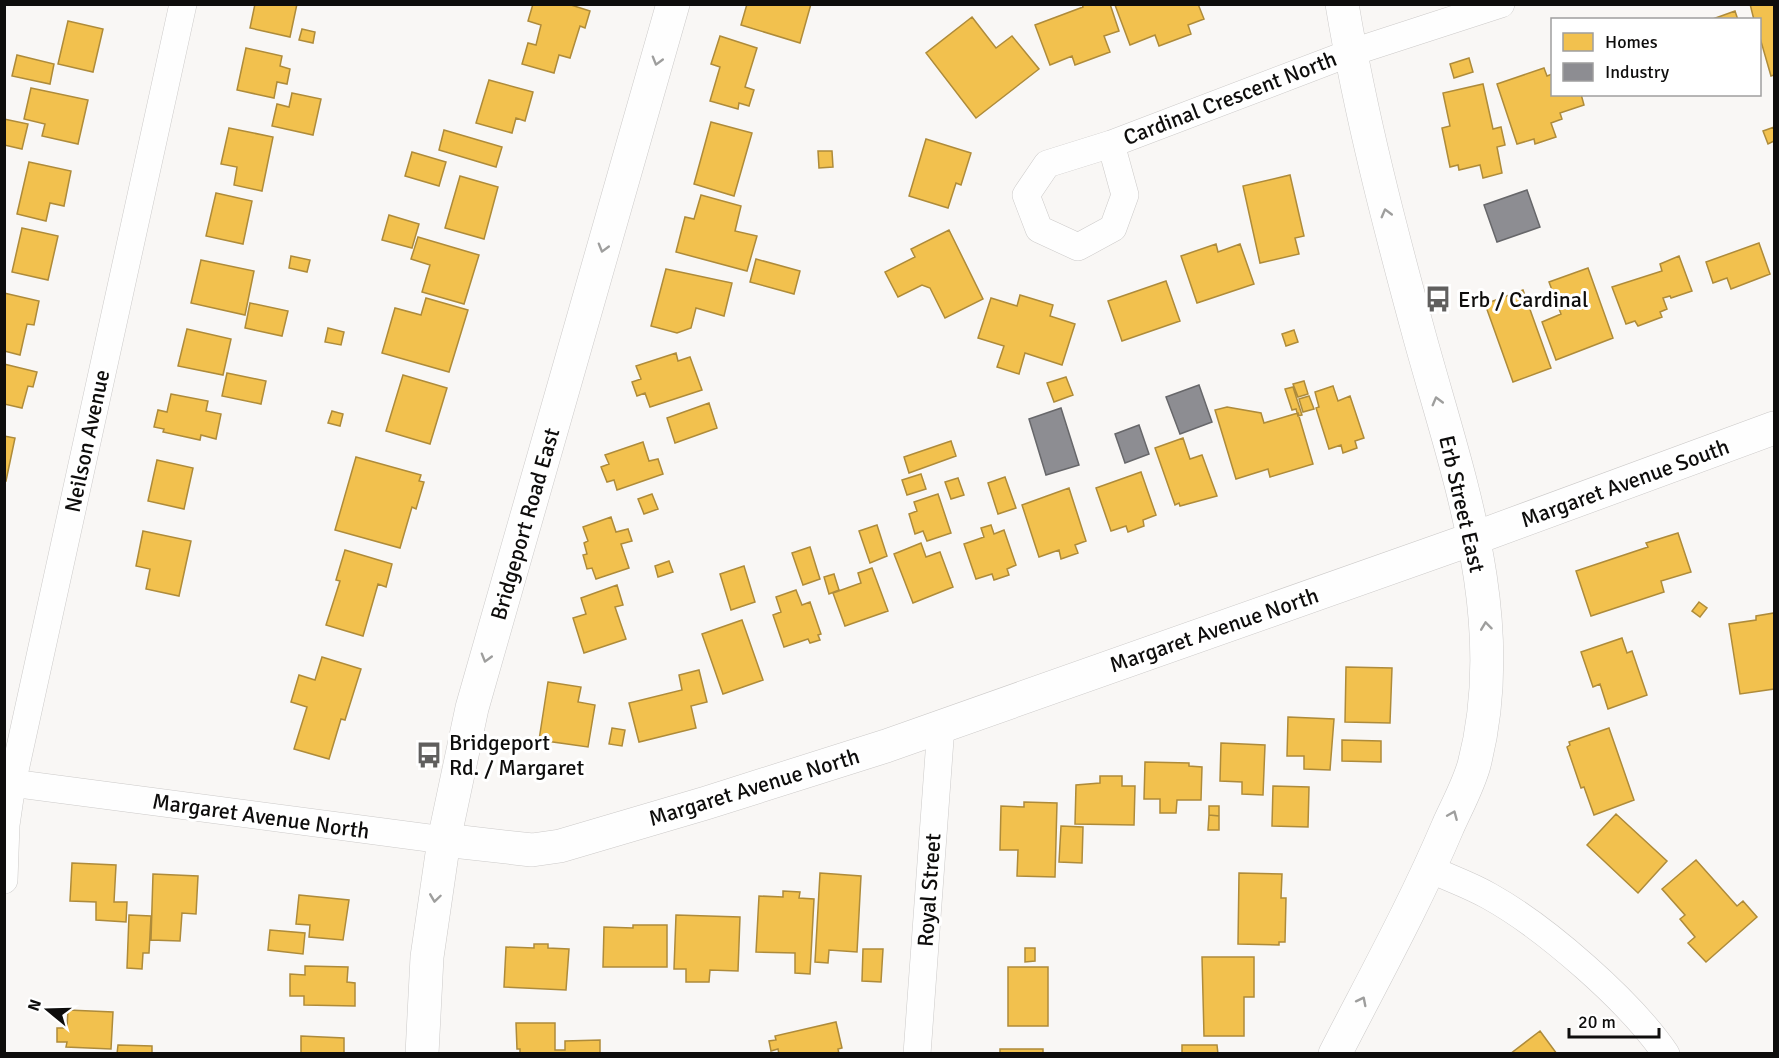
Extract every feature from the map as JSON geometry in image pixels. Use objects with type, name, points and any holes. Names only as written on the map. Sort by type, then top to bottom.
[{"type":"main road","name":"Bridgeport Road East","points":[[422,1053],[427,957],[444,840],[476,696],[673,4]]},
{"type":"main road","name":"Erb Street East","points":[[1335,1053],[1430,869],[1473,767],[1485,714],[1488,643],[1475,538],[1384,206],[1350,53],[1342,4]]},
{"type":"main road","name":"Margaret Avenue South","points":[[1475,538],[1774,428]]},
{"type":"main road","name":"Margaret Avenue North","points":[[444,840],[531,850],[560,846],[886,746],[1475,538]]},
{"type":"street","name":"Neilson Avenue","points":[[4,880],[8,783],[183,4]]},
{"type":"street","name":"Cardinal Crescent North","points":[[1111,144],[1350,53],[1501,4]]},
{"type":"street","name":"Royal Street","points":[[917,1053],[941,726]]},
{"type":"street","name":"Margaret Avenue North","points":[[8,783],[444,840]]},
{"type":"street","points":[[1430,869],[1493,898],[1559,944],[1648,1026],[1666,1053]]},
{"type":"building: Homes","points":[[255,4],[297,4],[290,37],[250,28]]},
{"type":"building: Homes","points":[[533,4],[568,4],[590,11],[585,28],[580,26],[570,58],[559,55],[554,73],[522,64],[528,43],[536,45],[541,25],[528,21]]},
{"type":"building: Homes","points":[[747,4],[811,4],[800,43],[741,25]]},
{"type":"building: Homes","points":[[1082,4],[1110,4],[1119,31],[1104,36],[1110,52],[1075,65],[1072,56],[1050,65],[1035,25],[1083,7]]},
{"type":"building: Homes","points":[[1198,4],[1204,19],[1188,25],[1191,34],[1159,46],[1155,35],[1130,45],[1115,5]]},
{"type":"building: Homes","points":[[1750,4],[1774,4],[1774,75],[1771,76],[1761,41],[1761,18],[1754,18]]},
{"type":"building: Homes","points":[[1735,11],[1737,18],[1716,18]]},
{"type":"building: Homes","points":[[972,17],[996,48],[1012,36],[1039,69],[976,118],[926,53]]},
{"type":"building: Homes","points":[[68,21],[103,29],[93,72],[58,64]]},
{"type":"building: Homes","points":[[302,29],[315,32],[313,43],[299,40]]},
{"type":"building: Homes","points":[[720,36],[757,48],[745,87],[754,90],[749,106],[739,103],[738,109],[710,101],[720,67],[711,64]]},
{"type":"building: Homes","points":[[246,48],[282,56],[280,66],[290,69],[287,84],[277,82],[274,98],[237,90]]},
{"type":"building: Homes","points":[[17,55],[54,64],[50,84],[12,76]]},
{"type":"building: Homes","points":[[1469,58],[1473,72],[1454,78],[1450,64]]},
{"type":"building: Homes","points":[[1544,68],[1547,76],[1551,74],[1551,96],[1582,96],[1584,105],[1560,113],[1562,119],[1551,123],[1556,137],[1535,144],[1534,139],[1517,144],[1497,84]]},
{"type":"building: Homes","points":[[489,80],[533,92],[525,121],[516,118],[512,133],[476,123]]},
{"type":"building: Homes","points":[[1483,84],[1493,129],[1501,127],[1505,145],[1497,147],[1502,173],[1483,178],[1480,165],[1459,170],[1458,165],[1450,167],[1442,128],[1450,126],[1443,93]]},
{"type":"building: Homes","points":[[31,88],[88,100],[78,144],[42,136],[45,124],[24,119]]},
{"type":"building: Homes","points":[[292,93],[321,99],[313,135],[272,126],[277,104],[289,107]]},
{"type":"building: Homes","points":[[4,119],[28,124],[22,149],[4,145]]},
{"type":"building: Homes","points":[[711,122],[752,133],[734,196],[694,184]]},
{"type":"building: Homes","points":[[1774,127],[1774,141],[1768,144],[1763,131]]},
{"type":"building: Homes","points":[[229,128],[273,137],[262,191],[234,185],[237,167],[221,164]]},
{"type":"building: Homes","points":[[444,130],[502,147],[496,167],[439,150]]},
{"type":"building: Homes","points":[[926,139],[971,153],[961,185],[956,183],[948,208],[909,196]]},
{"type":"building: Homes","points":[[818,151],[832,151],[833,167],[819,168]]},
{"type":"building: Homes","points":[[412,152],[446,162],[439,186],[405,176]]},
{"type":"building: Homes","points":[[29,162],[71,171],[64,206],[50,203],[46,221],[17,214]]},
{"type":"building: Homes","points":[[1290,175],[1304,236],[1295,238],[1299,254],[1260,263],[1243,186]]},
{"type":"building: Homes","points":[[460,176],[498,187],[484,239],[445,228]]},
{"type":"building: Homes","points":[[216,193],[252,201],[243,244],[206,236]]},
{"type":"building: Homes","points":[[701,195],[741,206],[735,231],[757,236],[747,271],[676,252],[685,217],[694,219]]},
{"type":"building: Homes","points":[[389,215],[419,224],[412,248],[382,240]]},
{"type":"building: Homes","points":[[22,228],[58,236],[48,280],[12,272]]},
{"type":"building: Homes","points":[[949,230],[983,299],[945,318],[930,288],[922,285],[898,297],[885,272],[915,257],[911,249]]},
{"type":"building: Homes","points":[[418,237],[479,255],[464,304],[422,292],[430,265],[411,259]]},
{"type":"building: Homes","points":[[1759,243],[1770,274],[1731,289],[1727,278],[1713,283],[1706,262]]},
{"type":"building: Homes","points":[[1216,244],[1218,252],[1240,244],[1254,284],[1197,303],[1181,256]]},
{"type":"building: Homes","points":[[291,256],[310,260],[307,272],[289,268]]},
{"type":"building: Homes","points":[[1679,256],[1692,291],[1671,298],[1670,296],[1663,298],[1667,309],[1660,312],[1662,317],[1638,326],[1635,321],[1626,324],[1612,287],[1662,271],[1660,264]]},
{"type":"building: Homes","points":[[756,259],[800,271],[794,294],[750,282]]},
{"type":"building: Homes","points":[[201,260],[254,271],[245,315],[191,303]]},
{"type":"building: Homes","points":[[1588,268],[1613,338],[1556,360],[1542,322],[1561,314],[1549,282]]},
{"type":"building: Homes","points":[[666,269],[732,283],[724,316],[696,308],[691,328],[677,333],[651,326]]},
{"type":"building: Homes","points":[[1166,281],[1180,321],[1122,341],[1108,301]]},
{"type":"building: Homes","points":[[1523,290],[1551,368],[1513,382],[1485,304]]},
{"type":"building: Homes","points":[[4,293],[39,301],[34,325],[27,324],[20,355],[4,351]]},
{"type":"building: Homes","points":[[1020,295],[1053,305],[1050,316],[1075,324],[1062,365],[1025,353],[1019,374],[997,367],[1004,346],[978,338],[991,298],[1017,306]]},
{"type":"building: Homes","points":[[426,298],[468,310],[449,372],[382,353],[395,308],[421,315]]},
{"type":"building: Homes","points":[[250,303],[288,311],[282,336],[245,328]]},
{"type":"building: Homes","points":[[328,328],[344,332],[341,345],[325,342]]},
{"type":"building: Homes","points":[[187,329],[231,339],[223,375],[178,366]]},
{"type":"building: Homes","points":[[1294,330],[1298,342],[1286,346],[1282,334]]},
{"type":"building: Homes","points":[[676,353],[678,361],[690,357],[702,390],[650,407],[645,393],[637,396],[632,382],[641,379],[636,366]]},
{"type":"building: Homes","points":[[4,364],[37,372],[33,387],[28,386],[22,408],[4,404]]},
{"type":"building: Homes","points":[[227,373],[266,381],[261,404],[222,396]]},
{"type":"building: Homes","points":[[403,375],[447,388],[430,444],[386,431]]},
{"type":"building: Homes","points":[[1066,377],[1073,395],[1054,402],[1047,383]]},
{"type":"building: Homes","points":[[1304,381],[1308,394],[1298,397],[1293,384]]},
{"type":"building: Homes","points":[[1333,386],[1338,401],[1350,396],[1364,438],[1355,441],[1357,448],[1343,453],[1341,445],[1329,449],[1316,408],[1319,407],[1315,392]]},
{"type":"building: Homes","points":[[1293,387],[1302,415],[1298,416],[1296,409],[1292,410],[1285,389]]},
{"type":"building: Homes","points":[[171,394],[208,401],[206,411],[221,414],[216,439],[201,435],[200,440],[163,432],[164,429],[154,427],[158,410],[167,412]]},
{"type":"building: Homes","points":[[1309,396],[1314,409],[1303,412],[1299,399]]},
{"type":"building: Homes","points":[[709,403],[717,428],[675,443],[667,418]]},
{"type":"building: Homes","points":[[1227,407],[1261,413],[1264,423],[1298,413],[1313,464],[1270,477],[1268,469],[1236,479],[1215,410]]},
{"type":"building: Homes","points":[[332,411],[343,414],[340,426],[328,423]]},
{"type":"building: Homes","points":[[4,436],[15,438],[6,481],[4,480]]},
{"type":"building: Homes","points":[[1183,438],[1190,459],[1202,455],[1217,496],[1180,506],[1179,503],[1175,505],[1155,448]]},
{"type":"building: Homes","points":[[951,441],[956,456],[909,473],[904,457]]},
{"type":"building: Homes","points":[[643,442],[649,461],[658,459],[663,474],[617,490],[614,480],[607,482],[601,467],[609,464],[605,455]]},
{"type":"building: Homes","points":[[356,457],[421,475],[419,481],[424,482],[416,509],[412,507],[400,548],[335,530]]},
{"type":"building: Homes","points":[[157,460],[193,468],[184,509],[148,501]]},
{"type":"building: Homes","points":[[1141,472],[1156,515],[1143,520],[1144,526],[1128,532],[1126,526],[1111,531],[1096,488]]},
{"type":"building: Homes","points":[[921,474],[926,489],[907,495],[902,480]]},
{"type":"building: Homes","points":[[1005,477],[1016,508],[998,514],[988,483]]},
{"type":"building: Homes","points":[[958,478],[964,495],[951,499],[945,482]]},
{"type":"building: Homes","points":[[1069,488],[1086,541],[1075,545],[1078,553],[1061,559],[1059,550],[1039,557],[1022,505]]},
{"type":"building: Homes","points":[[652,494],[658,509],[644,514],[638,499]]},
{"type":"building: Homes","points":[[938,494],[951,533],[927,541],[923,531],[915,534],[909,514],[917,511],[914,502]]},
{"type":"building: Homes","points":[[611,517],[616,532],[628,529],[632,541],[621,544],[629,568],[596,579],[592,568],[587,569],[583,555],[587,554],[584,543],[588,541],[583,527]]},
{"type":"building: Homes","points":[[877,525],[887,556],[870,563],[859,531]]},
{"type":"building: Homes","points":[[991,525],[994,534],[1004,530],[1016,565],[1007,569],[1009,575],[994,580],[992,574],[976,579],[964,544],[984,537],[981,528]]},
{"type":"building: Homes","points":[[143,531],[191,541],[179,596],[146,589],[150,569],[136,566]]},
{"type":"building: Homes","points":[[1678,533],[1691,572],[1661,581],[1664,592],[1591,616],[1576,571],[1648,547],[1646,543]]},
{"type":"building: Homes","points":[[921,543],[926,557],[940,552],[953,587],[913,603],[894,554]]},
{"type":"building: Homes","points":[[810,547],[820,579],[803,585],[792,553]]},
{"type":"building: Homes","points":[[345,550],[392,564],[386,587],[378,584],[363,636],[326,625],[340,581],[336,580]]},
{"type":"building: Homes","points":[[669,561],[673,572],[658,577],[655,566]]},
{"type":"building: Homes","points":[[744,566],[755,602],[731,610],[720,574]]},
{"type":"building: Homes","points":[[872,568],[888,611],[845,626],[833,593],[861,583],[858,573]]},
{"type":"building: Homes","points":[[834,574],[839,590],[829,594],[824,577]]},
{"type":"building: Homes","points":[[617,585],[623,605],[615,607],[626,639],[584,653],[573,618],[586,614],[581,598]]},
{"type":"building: Homes","points":[[796,590],[802,605],[810,602],[821,634],[818,635],[820,640],[810,643],[808,639],[784,647],[773,615],[781,612],[776,597]]},
{"type":"building: Homes","points":[[1699,602],[1707,608],[1700,617],[1692,611]]},
{"type":"building: Homes","points":[[1774,613],[1774,689],[1740,694],[1729,624],[1756,620],[1756,616]]},
{"type":"building: Homes","points":[[742,620],[763,680],[723,694],[702,634]]},
{"type":"building: Homes","points":[[1622,638],[1627,653],[1632,651],[1647,695],[1608,709],[1600,684],[1593,687],[1581,652]]},
{"type":"building: Homes","points":[[322,657],[361,669],[345,720],[341,719],[329,759],[294,749],[307,707],[291,702],[299,675],[315,680]]},
{"type":"building: Homes","points":[[1346,667],[1392,668],[1390,723],[1345,722]]},
{"type":"building: Homes","points":[[699,670],[707,702],[691,706],[696,728],[639,742],[629,703],[682,690],[679,675]]},
{"type":"building: Homes","points":[[548,682],[581,687],[578,702],[595,705],[588,747],[539,740]]},
{"type":"building: Homes","points":[[1288,717],[1334,719],[1330,770],[1304,769],[1304,756],[1287,756]]},
{"type":"building: Homes","points":[[612,728],[625,730],[622,746],[609,744]]},
{"type":"building: Homes","points":[[1609,728],[1634,800],[1594,815],[1584,787],[1581,788],[1567,747],[1570,745],[1569,742]]},
{"type":"building: Homes","points":[[1342,740],[1381,741],[1381,762],[1342,761]]},
{"type":"building: Homes","points":[[1221,743],[1265,745],[1263,795],[1242,794],[1242,782],[1220,781]]},
{"type":"building: Homes","points":[[1145,762],[1189,763],[1189,766],[1202,767],[1201,800],[1177,800],[1176,813],[1160,813],[1160,799],[1144,799]]},
{"type":"building: Homes","points":[[1100,776],[1122,776],[1122,786],[1135,786],[1134,825],[1075,824],[1076,785],[1100,783]]},
{"type":"building: Homes","points":[[1273,786],[1309,787],[1308,827],[1272,826]]},
{"type":"building: Homes","points":[[1024,802],[1057,803],[1055,877],[1017,876],[1018,850],[1000,850],[1001,806],[1024,807]]},
{"type":"building: Homes","points":[[1209,806],[1219,806],[1219,816],[1209,815]]},
{"type":"building: Homes","points":[[1616,814],[1667,861],[1638,893],[1587,845]]},
{"type":"building: Homes","points":[[1209,815],[1219,816],[1219,830],[1208,830]]},
{"type":"building: Homes","points":[[1061,826],[1083,827],[1082,863],[1059,862]]},
{"type":"building: Homes","points":[[1696,860],[1737,906],[1743,901],[1757,917],[1706,962],[1688,943],[1695,937],[1680,919],[1685,915],[1662,889]]},
{"type":"building: Homes","points":[[72,863],[116,865],[114,902],[127,902],[126,922],[96,920],[96,902],[70,901]]},
{"type":"building: Homes","points":[[820,873],[861,876],[857,952],[829,950],[828,963],[815,962]]},
{"type":"building: Homes","points":[[1239,873],[1282,874],[1281,898],[1286,898],[1285,942],[1279,942],[1279,945],[1238,944]]},
{"type":"building: Homes","points":[[153,874],[198,876],[196,914],[182,913],[180,941],[151,940]]},
{"type":"building: Homes","points":[[783,891],[800,892],[799,898],[814,899],[810,974],[795,973],[795,953],[756,952],[759,896],[783,897]]},
{"type":"building: Homes","points":[[299,895],[349,900],[343,940],[309,937],[310,925],[296,924]]},
{"type":"building: Homes","points":[[129,915],[151,916],[149,953],[143,953],[142,969],[127,968]]},
{"type":"building: Homes","points":[[676,915],[740,917],[738,971],[710,970],[709,982],[686,982],[686,969],[674,969]]},
{"type":"building: Homes","points":[[633,925],[667,925],[667,967],[603,967],[604,927],[633,928]]},
{"type":"building: Homes","points":[[270,930],[305,933],[303,954],[268,950]]},
{"type":"building: Homes","points":[[534,944],[548,944],[548,948],[569,949],[566,990],[504,987],[506,947],[534,948]]},
{"type":"building: Homes","points":[[1025,948],[1035,948],[1035,961],[1025,962]]},
{"type":"building: Homes","points":[[863,949],[883,949],[881,982],[862,981]]},
{"type":"building: Homes","points":[[1202,957],[1254,957],[1254,997],[1244,997],[1244,1036],[1204,1036]]},
{"type":"building: Homes","points":[[305,966],[348,967],[347,982],[355,983],[355,1006],[304,1005],[304,996],[290,996],[290,974],[305,975]]},
{"type":"building: Homes","points":[[1008,967],[1048,967],[1048,1026],[1008,1026]]},
{"type":"building: Homes","points":[[68,1010],[113,1012],[111,1049],[66,1047],[67,1042],[57,1042],[57,1028],[67,1028]]},
{"type":"building: Homes","points":[[836,1022],[842,1048],[838,1049],[839,1054],[779,1054],[778,1049],[771,1051],[769,1041],[776,1040],[775,1036]]},
{"type":"building: Homes","points":[[516,1023],[555,1023],[555,1050],[565,1050],[565,1041],[600,1040],[600,1054],[520,1054],[520,1049],[517,1049]]},
{"type":"building: Homes","points":[[1540,1031],[1557,1054],[1510,1054]]},
{"type":"building: Homes","points":[[301,1036],[344,1038],[344,1053],[352,1054],[301,1054]]},
{"type":"building: Homes","points":[[118,1045],[152,1046],[152,1054],[117,1054]]},
{"type":"building: Homes","points":[[1182,1045],[1217,1045],[1218,1054],[1182,1054]]},
{"type":"building: Homes","points":[[1000,1049],[1043,1049],[1043,1054],[1000,1054]]},
{"type":"building: Industry","points":[[1527,190],[1540,227],[1497,242],[1484,205]]},
{"type":"building: Industry","points":[[1199,385],[1212,422],[1180,434],[1166,397]]},
{"type":"building: Industry","points":[[1061,408],[1079,465],[1046,475],[1029,419]]},
{"type":"building: Industry","points":[[1139,425],[1149,454],[1125,463],[1115,434]]},
{"type":"place","name":"Erb / Cardinal","points":[[1438,299]]},
{"type":"place","name":"Bridgeport Rd. / Margaret","points":[[429,755]]}]
